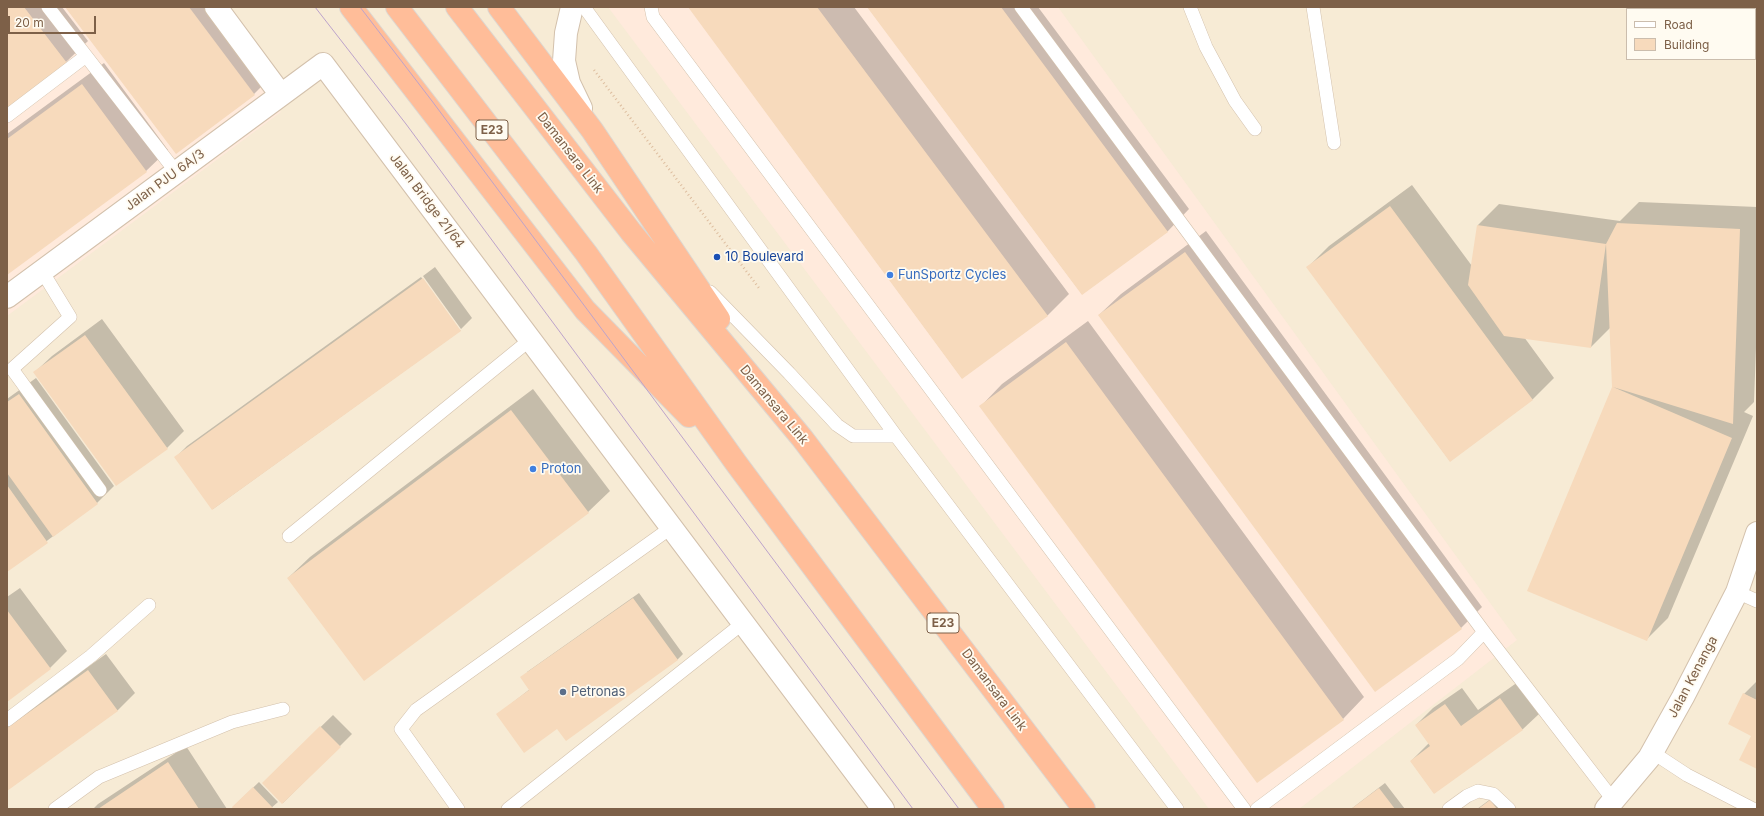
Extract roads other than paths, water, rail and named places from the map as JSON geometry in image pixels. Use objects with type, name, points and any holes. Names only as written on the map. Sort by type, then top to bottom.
[{"type":"highway","points":[[351,7],[585,310],[736,463]]},
{"type":"highway","name":"E23","points":[[397,7],[586,253],[736,463],[993,809]]},
{"type":"highway","name":"Damansara Link","points":[[457,7],[631,232],[802,438],[1084,809]]},
{"type":"highway","points":[[499,7],[592,130],[677,258],[802,438]]},
{"type":"highway","points":[[972,781],[989,809]]},
{"type":"street","points":[[216,7],[281,95]]},
{"type":"street","points":[[572,7],[566,33],[564,61],[569,83],[592,130]]},
{"type":"street","name":"Jalan PJU 6A/3","points":[[7,297],[323,64]]},
{"type":"street","name":"Jalan Bridge 21/64","points":[[323,64],[531,338],[883,809]]},
{"type":"street","name":"Jalan Kenanga","points":[[1610,805],[1652,752],[1683,697],[1737,592],[1756,536]]},
{"type":"lane","points":[[48,7],[176,172]]},
{"type":"lane","points":[[584,7],[896,436],[1177,809]]},
{"type":"lane","points":[[651,7],[653,17],[1244,809]]},
{"type":"lane","points":[[1021,7],[1484,632],[1610,805]]},
{"type":"lane","points":[[1190,7],[1206,47],[1235,101],[1256,129]]},
{"type":"lane","points":[[1313,7],[1334,143]]},
{"type":"lane","points":[[7,116],[86,56]]},
{"type":"lane","points":[[677,258],[789,373],[837,425],[853,436],[896,436]]},
{"type":"lane","points":[[42,271],[70,317],[12,369],[100,490]]},
{"type":"lane","points":[[289,536],[531,338]]},
{"type":"lane","points":[[458,809],[401,729],[416,710],[672,527]]},
{"type":"lane","points":[[1737,592],[1757,601]]},
{"type":"lane","points":[[7,720],[90,656],[149,606]]},
{"type":"lane","points":[[508,809],[743,623]]},
{"type":"lane","points":[[1256,809],[1458,659],[1484,632]]},
{"type":"lane","points":[[55,809],[99,777],[232,722],[283,709]]},
{"type":"lane","points":[[1652,752],[1687,775],[1753,809]]},
{"type":"lane","points":[[1449,809],[1467,796],[1478,791],[1493,794],[1509,809]]},
{"type":"tram line","points":[[315,7],[406,124],[913,809]]},
{"type":"tram line","points":[[360,7],[432,101],[959,809]]},
{"type":"place","name":"10 Boulevard","points":[[717,257]]},
{"type":"place","name":"FunSportz Cycles","points":[[890,275]]},
{"type":"place","name":"Proton","points":[[533,469]]},
{"type":"place","name":"Petronas","points":[[563,692]]}]
